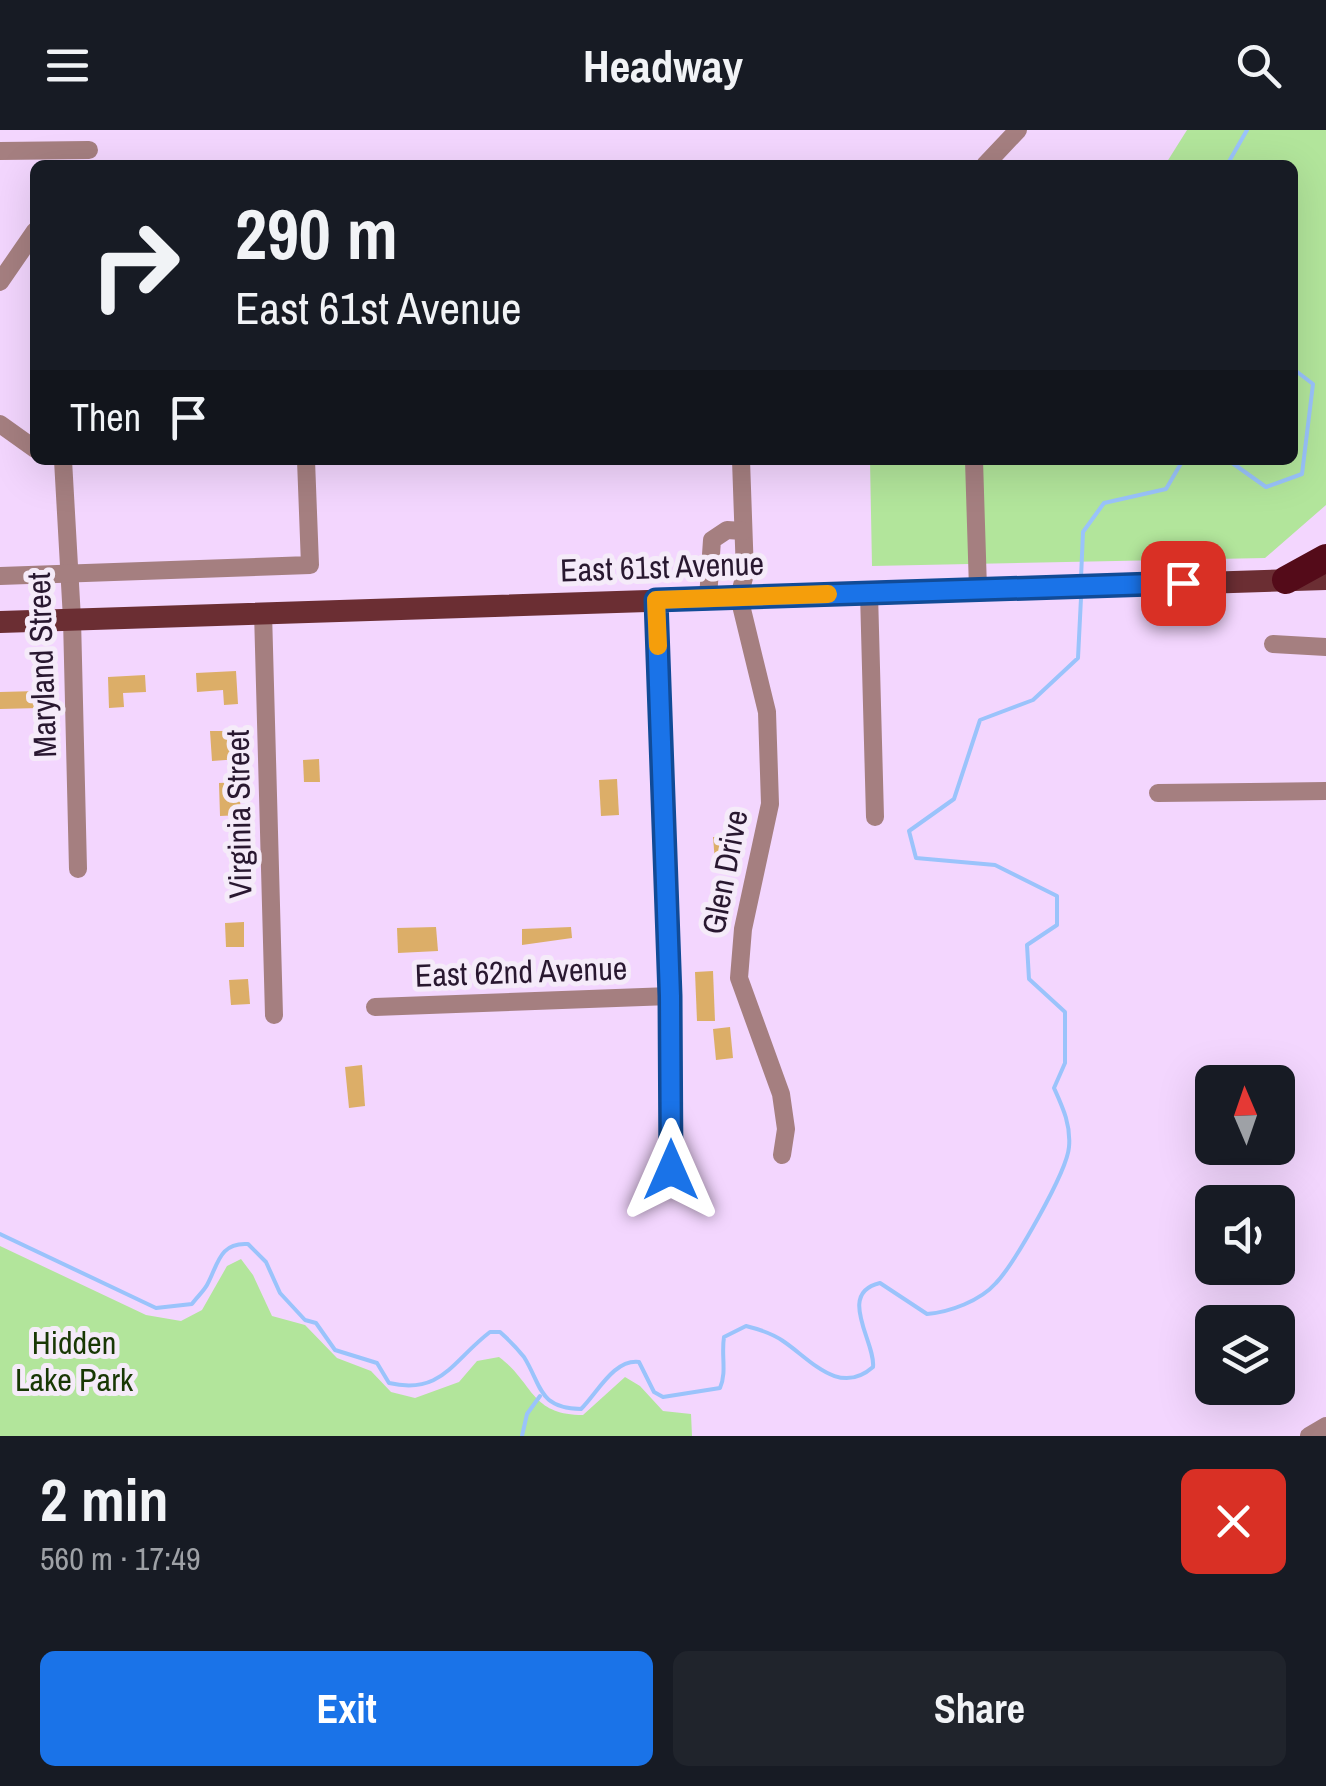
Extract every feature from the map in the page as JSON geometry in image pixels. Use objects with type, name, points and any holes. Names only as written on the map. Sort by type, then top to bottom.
[{"type":"highway","points":[[1286,580],[1326,558]]},
{"type":"main road","name":"East 61st Avenue","points":[[0,622],[1326,579]]},
{"type":"street","points":[[991,160],[1018,130]]},
{"type":"street","points":[[0,152],[84,158]]},
{"type":"street","points":[[0,282],[30,244]]},
{"type":"street","points":[[0,424],[30,445]]},
{"type":"street","name":"Maryland Street","points":[[63,465],[72,619],[78,869]]},
{"type":"street","points":[[0,576],[310,566],[306,465]]},
{"type":"street","name":"Glen Drive","points":[[740,465],[744,574],[739,597],[767,712],[770,804],[743,929],[740,978],[781,1094],[786,1129],[782,1154]]},
{"type":"street","points":[[974,465],[978,589]]},
{"type":"street","points":[[708,598],[712,540],[728,530],[743,530]]},
{"type":"street","points":[[869,593],[875,817]]},
{"type":"street","points":[[656,600],[670,996],[671,1170]]},
{"type":"street","name":"Virginia Street","points":[[264,612],[274,1015]]},
{"type":"street","points":[[1273,644],[1326,647]]},
{"type":"street","points":[[1158,793],[1326,792]]},
{"type":"street","name":"East 62nd Avenue","points":[[374,1007],[670,996]]},
{"type":"street","points":[[1309,1436],[1326,1426]]},
{"type":"green space","points":[[1187,130],[1326,130],[1326,505],[1265,558],[872,566],[870,465],[1298,465],[1298,160],[1168,160]]},
{"type":"green space","name":"Hidden Lake Park","points":[[0,1246],[146,1315],[181,1321],[202,1310],[227,1266],[241,1259],[272,1316],[305,1325],[337,1358],[371,1371],[391,1392],[415,1398],[459,1382],[477,1361],[499,1357],[542,1404],[566,1414],[583,1415],[625,1377],[640,1386],[663,1411],[691,1414],[692,1436],[0,1436]]},
{"type":"building","points":[[236,671],[238,704],[224,705],[223,690],[197,692],[196,673]]},
{"type":"building","points":[[145,675],[146,692],[123,693],[124,707],[109,708],[108,677]]},
{"type":"building","points":[[38,691],[39,708],[0,709],[0,692]]},
{"type":"building","points":[[210,731],[227,731],[227,743],[238,743],[239,759],[212,761]]},
{"type":"building","points":[[319,759],[320,782],[304,782],[303,760]]},
{"type":"building","points":[[617,779],[619,815],[601,816],[599,780]]},
{"type":"building","points":[[239,782],[241,815],[220,816],[219,783]]},
{"type":"building","points":[[733,836],[734,862],[715,862],[713,837]]},
{"type":"building","points":[[244,922],[244,947],[226,947],[225,923]]},
{"type":"building","points":[[436,927],[438,951],[398,953],[397,928]]},
{"type":"building","points":[[571,927],[572,938],[522,945],[522,929]]},
{"type":"building","points":[[713,971],[715,1021],[697,1021],[695,972]]},
{"type":"building","points":[[248,979],[250,1004],[231,1005],[229,980]]},
{"type":"building","points":[[730,1027],[733,1058],[716,1060],[713,1029]]},
{"type":"building","points":[[362,1065],[365,1106],[349,1108],[345,1067]]},
{"type":"waterway","points":[[1230,160],[1247,130]]},
{"type":"waterway","points":[[1235,465],[1266,487],[1302,474],[1313,384],[1298,373]]},
{"type":"waterway","points":[[1081,578],[1083,532],[1104,503],[1166,489],[1180,465]]},
{"type":"waterway","points":[[0,1234],[156,1308],[192,1304],[225,1251],[248,1244],[266,1262],[280,1293],[305,1320],[316,1323],[335,1350],[377,1363],[389,1383],[407,1385],[434,1380],[490,1332],[500,1332],[524,1357],[549,1400],[567,1408],[581,1409],[614,1371],[630,1362],[639,1362],[654,1392],[663,1397],[720,1388],[724,1337],[746,1326],[779,1338],[825,1372],[848,1378],[860,1375],[873,1367],[859,1308],[867,1288],[880,1283],[927,1314],[955,1308],[982,1295],[1015,1257],[1066,1159],[1069,1131],[1054,1088],[1065,1063],[1065,1012],[1029,979],[1027,945],[1057,925],[1057,896],[995,865],[916,858],[909,831],[954,799],[980,720],[1033,700],[1078,658],[1081,598]]},
{"type":"waterway","points":[[522,1436],[527,1414],[540,1396]]},
{"type":"slow traffic","points":[[658,646],[656,600],[828,594]]},
{"type":"route","points":[[671,1170],[670,996],[656,600],[1183,583]]}]
